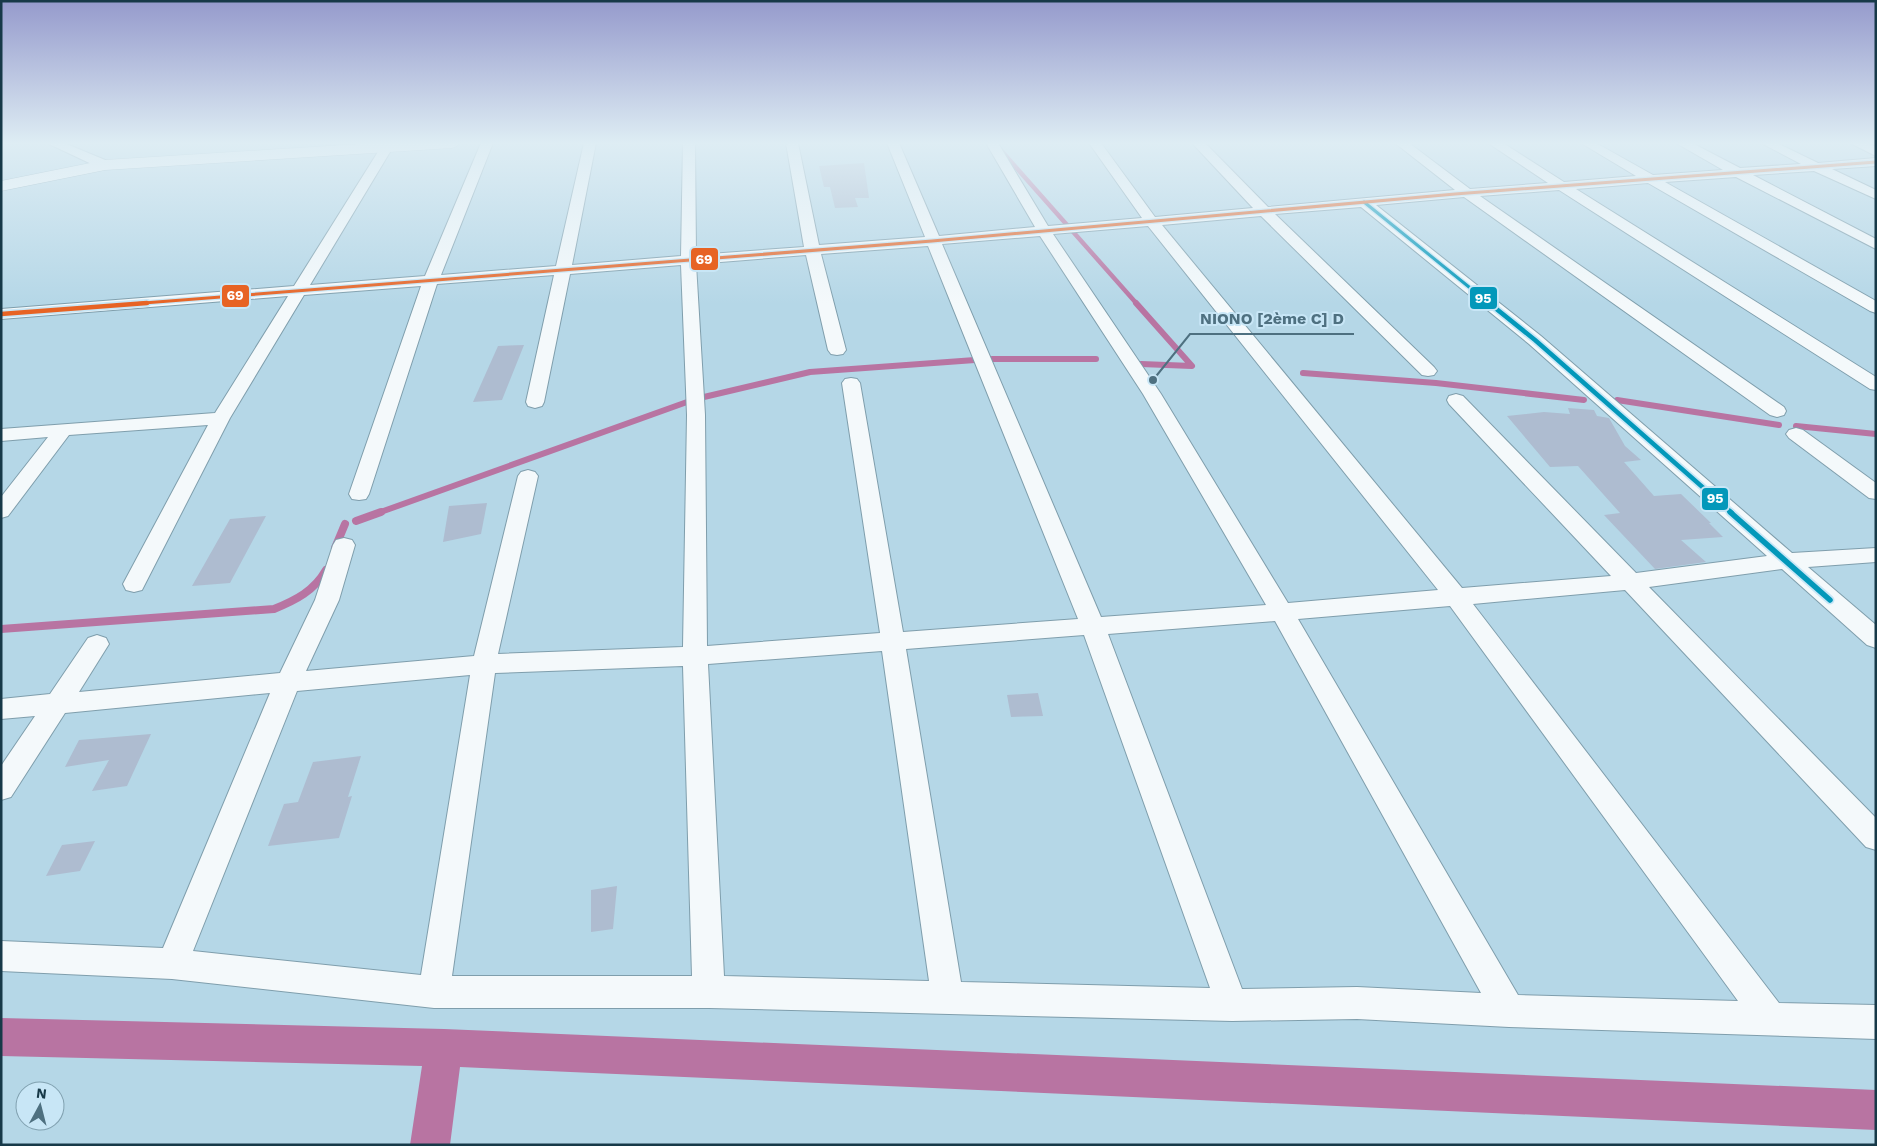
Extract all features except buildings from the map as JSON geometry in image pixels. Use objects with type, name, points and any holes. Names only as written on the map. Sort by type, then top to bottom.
[{"type":"street","points":[[134,584],[221,418],[357,196]]},
{"type":"street","points":[[359,494],[431,280],[465,196]]},
{"type":"street","points":[[535,402],[579,196]]},
{"type":"street","points":[[689,196],[688,259],[696,415],[696,656],[709,992]]},
{"type":"street","points":[[802,196],[812,249],[837,350]]},
{"type":"street","points":[[914,196],[1092,626],[1232,1005]]},
{"type":"street","points":[[1024,196],[1044,231],[1152,394],[1282,612],[1509,1011]]},
{"type":"street","points":[[1134,196],[1152,222],[1455,596],[1770,1018]]},
{"type":"street","points":[[1249,196],[1428,371]]},
{"type":"street","points":[[1,314],[932,241],[1427,196]]},
{"type":"street","points":[[1472,196],[1777,411]]},
{"type":"street","points":[[1578,196],[1876,385]]},
{"type":"street","points":[[1681,196],[1876,308]]},
{"type":"street","points":[[1784,196],[1876,245]]},
{"type":"street","points":[[1364,202],[1535,340],[1876,639]]},
{"type":"street","points":[[851,383],[893,641],[947,997]]},
{"type":"street","points":[[1456,400],[1876,838]]},
{"type":"street","points":[[1,435],[221,418]]},
{"type":"street","points":[[1,511],[63,431]]},
{"type":"street","points":[[1796,434],[1876,493]]},
{"type":"street","points":[[434,992],[484,664],[528,476]]},
{"type":"street","points":[[172,964],[287,684],[327,600],[344,545]]},
{"type":"street","points":[[1,709],[287,684],[484,664],[696,656],[1282,612],[1630,582],[1785,561],[1876,555]]},
{"type":"street","points":[[1,789],[96,644]]},
{"type":"street","points":[[1,956],[172,964],[434,992],[709,992],[1232,1005],[1357,1003],[1509,1011],[1876,1022]]},
{"type":"waterway","points":[[1042,196],[1137,304]]},
{"type":"waterway","points":[[1136,303],[1192,366],[1141,364]]},
{"type":"waterway","points":[[992,359],[1096,359]]},
{"type":"waterway","points":[[704,397],[810,372],[975,360]]},
{"type":"waterway","points":[[1303,373],[1436,383],[1584,400]]},
{"type":"waterway","points":[[1617,400],[1779,425]]},
{"type":"waterway","points":[[378,513],[687,402]]},
{"type":"waterway","points":[[1796,426],[1876,434]]},
{"type":"waterway","points":[[356,521],[381,512]]},
{"type":"waterway","points":[[335,548],[345,524]]},
{"type":"waterway","points":[[1,629],[274,609],[304,594],[316,584],[326,570]]},
{"type":"waterway","points":[[1,1037],[444,1048]]},
{"type":"waterway","points":[[430,1145],[444,1048]]},
{"type":"waterway","points":[[444,1048],[1876,1110]]},
{"type":"transit line","name":"69","points":[[1,314],[932,241],[1427,196]]},
{"type":"transit line","name":"95","points":[[1364,202],[1535,340],[1830,600]]},
{"type":"place","name":"NIONO [2ème C] D","points":[[1153,380]]}]
